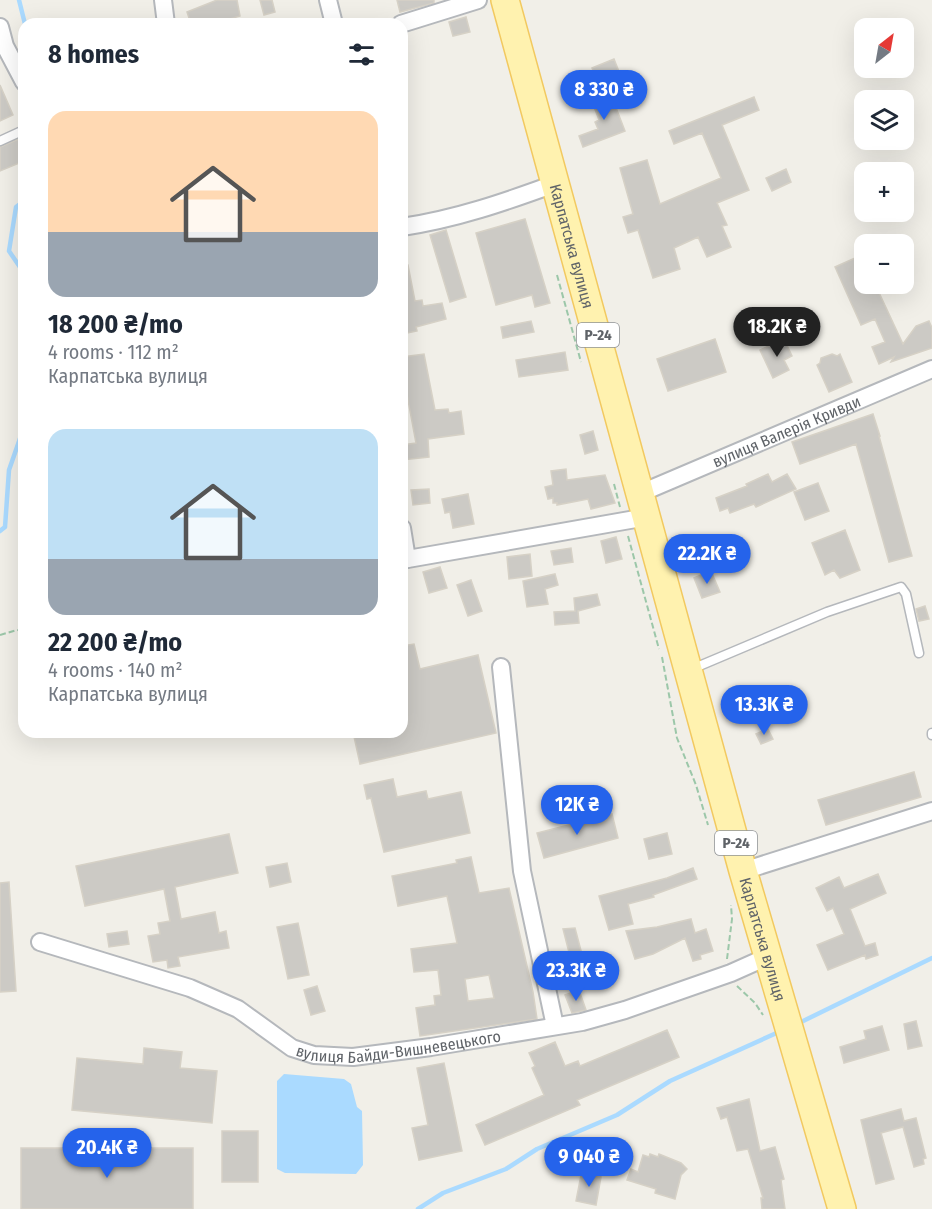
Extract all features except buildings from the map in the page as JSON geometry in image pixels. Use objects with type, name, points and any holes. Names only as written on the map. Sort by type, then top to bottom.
[{"type":"main road","name":"Карпатська вулиця","points":[[505,0],[557,183],[743,871],[842,1209]]},
{"type":"street","points":[[163,0],[165,18]]},
{"type":"street","points":[[328,0],[332,18]]},
{"type":"street","points":[[408,22],[478,0]]},
{"type":"street","points":[[0,27],[5,46],[18,71]]},
{"type":"street","points":[[408,226],[479,211],[557,183]]},
{"type":"street","name":"вулиця Валерія Кривди","points":[[408,559],[644,505],[932,369]]},
{"type":"street","points":[[501,667],[522,871],[555,1026]]},
{"type":"street","points":[[743,871],[932,811]]},
{"type":"street","name":"вулиця Байди-Вишневецького","points":[[40,942],[190,988],[238,1009],[292,1048],[314,1055],[352,1057],[431,1047],[582,1022],[625,1010],[731,973],[769,956]]},
{"type":"lane","points":[[0,141],[18,133]]},
{"type":"lane","points":[[689,670],[827,612],[901,586],[906,594],[919,653]]},
{"type":"path","points":[[0,635],[18,630]]},
{"type":"water","points":[[284,1074],[344,1079],[351,1084],[357,1107],[362,1111],[363,1165],[356,1174],[285,1173],[277,1169],[277,1081]]},
{"type":"waterway","points":[[19,0],[24,18]]},
{"type":"waterway","points":[[18,206],[9,251],[18,264]]},
{"type":"waterway","points":[[0,531],[5,527],[9,470],[18,444]]},
{"type":"waterway","points":[[797,1024],[932,958]]},
{"type":"waterway","points":[[418,1209],[443,1193],[506,1169],[537,1149],[617,1115],[670,1081],[781,1031]]}]
